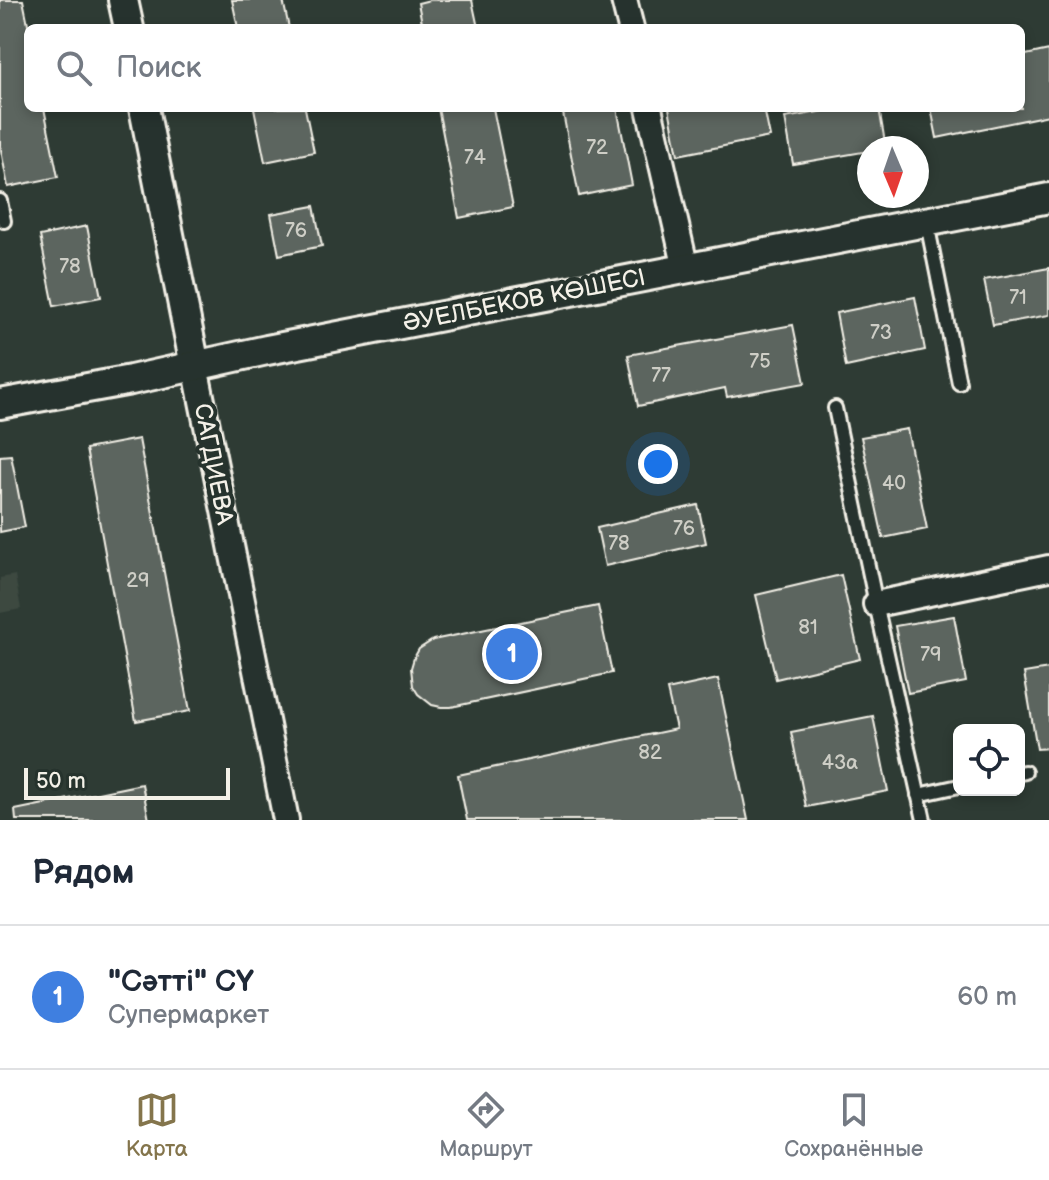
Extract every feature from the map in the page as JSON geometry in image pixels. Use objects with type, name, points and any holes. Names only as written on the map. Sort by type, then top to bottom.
[{"type":"street","points":[[123,0],[128,24]]},
{"type":"street","points":[[624,0],[630,24]]},
{"type":"street","name":"САГДИЕВА","points":[[145,112],[286,820]]},
{"type":"street","points":[[650,112],[686,269]]},
{"type":"street","name":"ӘУЕЛБЕКОВ КӨШЕСІ","points":[[0,404],[1049,198]]},
{"type":"street","points":[[876,604],[1049,568]]},
{"type":"lane","points":[[0,201],[4,221]]},
{"type":"lane","points":[[927,223],[959,383]]},
{"type":"lane","points":[[835,408],[924,820]]},
{"type":"lane","points":[[918,795],[953,787]]},
{"type":"shaded area","points":[[15,575],[21,609],[0,613],[0,578]]},
{"type":"building","points":[[0,0],[23,0],[28,24],[24,24],[24,112],[45,112],[58,177],[8,187],[0,145]]},
{"type":"building","points":[[232,0],[283,0],[288,24],[237,24]]},
{"type":"building","points":[[472,0],[477,24],[422,24],[418,3]]},
{"type":"building","points":[[1049,50],[1049,115],[937,138],[932,112],[1025,112],[1025,55]]},
{"type":"building","points":[[255,112],[306,112],[314,152],[265,162]]},
{"type":"building","points":[[439,112],[494,112],[513,207],[459,218]]},
{"type":"building","points":[[563,112],[618,112],[632,185],[579,196]]},
{"type":"building","points":[[670,112],[765,112],[770,137],[678,155]]},
{"type":"building","points":[[819,112],[880,112],[884,136],[857,136],[857,153],[793,164],[785,118]]},
{"type":"building","points":[[314,206],[322,246],[279,255],[271,214]]},
{"type":"building","points":[[87,226],[101,297],[54,306],[40,236]]},
{"type":"building","points":[[1049,268],[1049,315],[993,325],[984,280]]},
{"type":"building","points":[[915,297],[925,350],[846,367],[836,313]]},
{"type":"building","points":[[793,325],[805,383],[727,397],[725,388],[638,406],[628,355]]},
{"type":"building","points":[[907,429],[927,529],[883,538],[861,437]]},
{"type":"building","points":[[139,439],[190,711],[136,721],[86,449]]},
{"type":"building","points":[[11,455],[25,527],[0,532],[0,456]]},
{"type":"building","points":[[698,505],[706,543],[605,566],[597,528]]},
{"type":"building","points":[[841,575],[860,659],[776,679],[756,595]]},
{"type":"building","points":[[598,606],[612,673],[451,707],[432,705],[413,686],[411,668],[414,658],[419,649],[433,640]]},
{"type":"building","points":[[954,616],[966,682],[908,693],[895,626]]},
{"type":"building","points":[[1049,669],[1049,748],[1037,749],[1024,673]]},
{"type":"building","points":[[718,679],[748,820],[467,820],[458,775],[676,729],[667,690]]},
{"type":"building","points":[[873,716],[888,791],[806,807],[791,732]]},
{"type":"building","points":[[142,784],[149,820],[16,820],[15,810]]},
{"type":"place","name":"\"Сәтті\" СY","points":[[512,654]]}]
